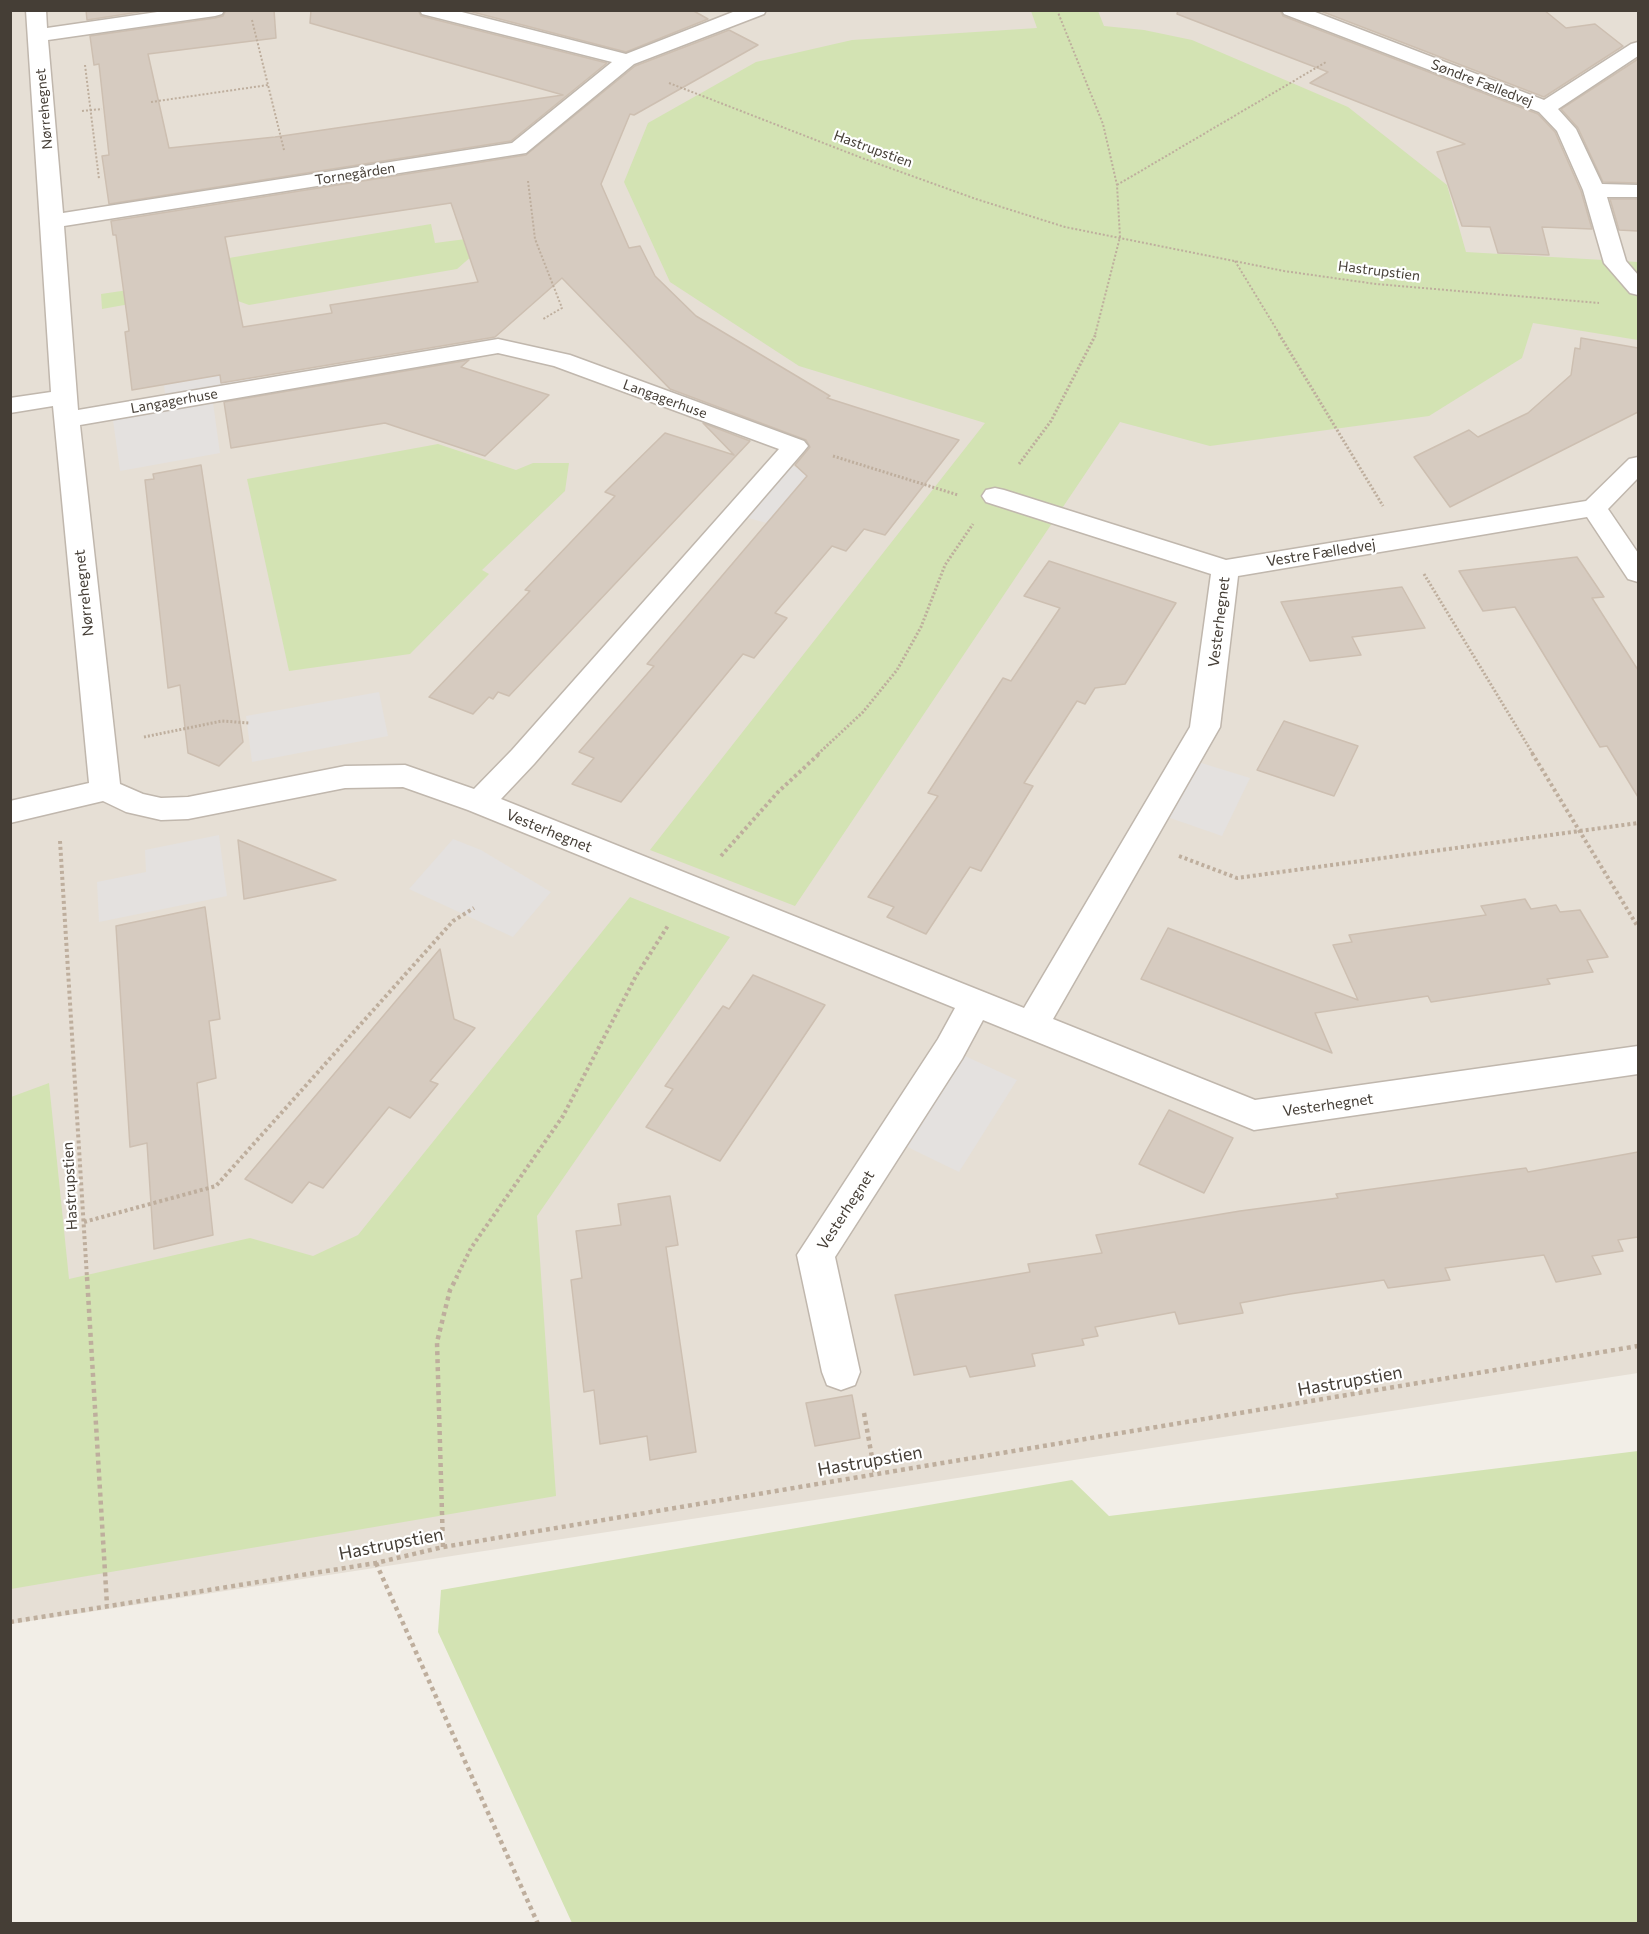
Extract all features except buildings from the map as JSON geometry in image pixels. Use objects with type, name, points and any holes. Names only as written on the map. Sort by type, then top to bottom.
[{"type":"street","name":"Nørrehegnet","points":[[36,10],[54,220],[65,408],[105,790]]},
{"type":"street","points":[[39,36],[215,10]]},
{"type":"street","points":[[429,10],[627,60]]},
{"type":"street","name":"Tornegården","points":[[54,220],[518,148],[627,60],[757,10]]},
{"type":"street","name":"Søndre Fælledvej","points":[[1291,10],[1546,108],[1566,129],[1594,190],[1615,263],[1638,288]]},
{"type":"street","points":[[1546,108],[1638,48]]},
{"type":"street","points":[[1594,190],[1638,191]]},
{"type":"street","name":"Langagerhuse","points":[[65,408],[498,345],[561,360],[795,446]]},
{"type":"street","points":[[10,406],[65,408]]},
{"type":"street","points":[[479,802],[523,757],[795,446]]},
{"type":"street","points":[[1638,465],[1594,508],[1638,573]]},
{"type":"street","name":"Vestre Fælledvej","points":[[991,500],[1225,569],[1594,508]]},
{"type":"street","name":"Vesterhegnet","points":[[1032,1025],[1205,727],[1225,569]]},
{"type":"street","name":"Vesterhegnet","points":[[105,790],[137,804],[161,809],[188,808],[345,777],[405,776],[479,802],[692,890],[1254,1115],[1638,1060]]},
{"type":"street","points":[[10,812],[105,790]]},
{"type":"street","name":"Vesterhegnet","points":[[841,1372],[816,1255],[950,1049],[976,1002]]},
{"type":"path","points":[[250,10],[292,184]]},
{"type":"path","points":[[443,1547],[437,1342],[450,1290],[471,1248],[563,1116],[636,976],[692,890],[778,792],[864,712],[897,670],[921,627],[945,565],[1051,421],[1097,332],[1120,237],[1117,185],[1103,124],[1057,10]]},
{"type":"path","name":"Hastrupstien","points":[[627,60],[640,72],[872,162],[975,199],[1065,227],[1235,261],[1376,284],[1609,304]]},
{"type":"path","points":[[86,65],[100,185]]},
{"type":"path","points":[[1117,185],[1302,76]]},
{"type":"path","points":[[151,102],[268,85]]},
{"type":"path","points":[[498,345],[562,308],[535,239],[528,179],[518,148]]},
{"type":"path","points":[[1235,261],[1638,927]]},
{"type":"path","points":[[795,446],[991,500]]},
{"type":"path","points":[[140,737],[222,721],[249,723]]},
{"type":"path","name":"Hastrupstien","points":[[49,802],[61,846],[107,1605]]},
{"type":"path","points":[[1139,842],[1236,878],[1638,823]]},
{"type":"path","points":[[84,1222],[216,1186],[453,921],[474,908]]},
{"type":"path","name":"Hastrupstien","points":[[10,1623],[107,1605],[376,1563],[443,1547],[1638,1346]]},
{"type":"path","points":[[841,1372],[860,1390],[875,1474]]},
{"type":"path","points":[[376,1563],[538,1923]]},
{"type":"shaded area","points":[[11,11],[1638,11],[1638,1373],[11,1624]]},
{"type":"shaded area","points":[[249,362],[255,388],[166,403],[163,376]]},
{"type":"shaded area","points":[[213,403],[220,453],[120,471],[113,420]]},
{"type":"shaded area","points":[[789,465],[826,478],[782,527],[748,518]]},
{"type":"shaded area","points":[[379,692],[388,736],[252,762],[246,716]]},
{"type":"shaded area","points":[[1182,757],[1250,778],[1222,836],[1153,812]]},
{"type":"shaded area","points":[[219,835],[227,896],[99,922],[97,882],[146,872],[145,850]]},
{"type":"shaded area","points":[[453,839],[481,850],[551,892],[513,937],[409,889]]},
{"type":"shaded area","points":[[950,1049],[1017,1080],[959,1172],[891,1139]]},
{"type":"green space","points":[[1031,11],[1098,11],[1104,26],[1144,30],[1192,40],[1348,107],[1447,185],[1466,252],[1638,262],[1638,340],[1533,323],[1522,358],[1429,416],[1210,446],[1120,422],[795,906],[650,850],[985,423],[799,366],[670,282],[624,182],[648,123],[756,62],[852,40],[1037,28]]},
{"type":"green space","points":[[431,224],[435,243],[520,232],[473,255],[457,269],[249,305],[207,290],[102,309],[101,294],[224,276],[223,259]]},
{"type":"green space","points":[[438,444],[516,470],[533,463],[569,463],[565,491],[482,570],[489,574],[410,654],[289,671],[247,479]]},
{"type":"green space","points":[[630,897],[730,937],[537,1216],[556,1496],[11,1589],[11,1097],[49,1083],[69,1279],[250,1238],[313,1256],[358,1235]]},
{"type":"green space","points":[[1638,1451],[1638,1923],[572,1923],[438,1632],[441,1590],[1072,1480],[1109,1516]]}]
